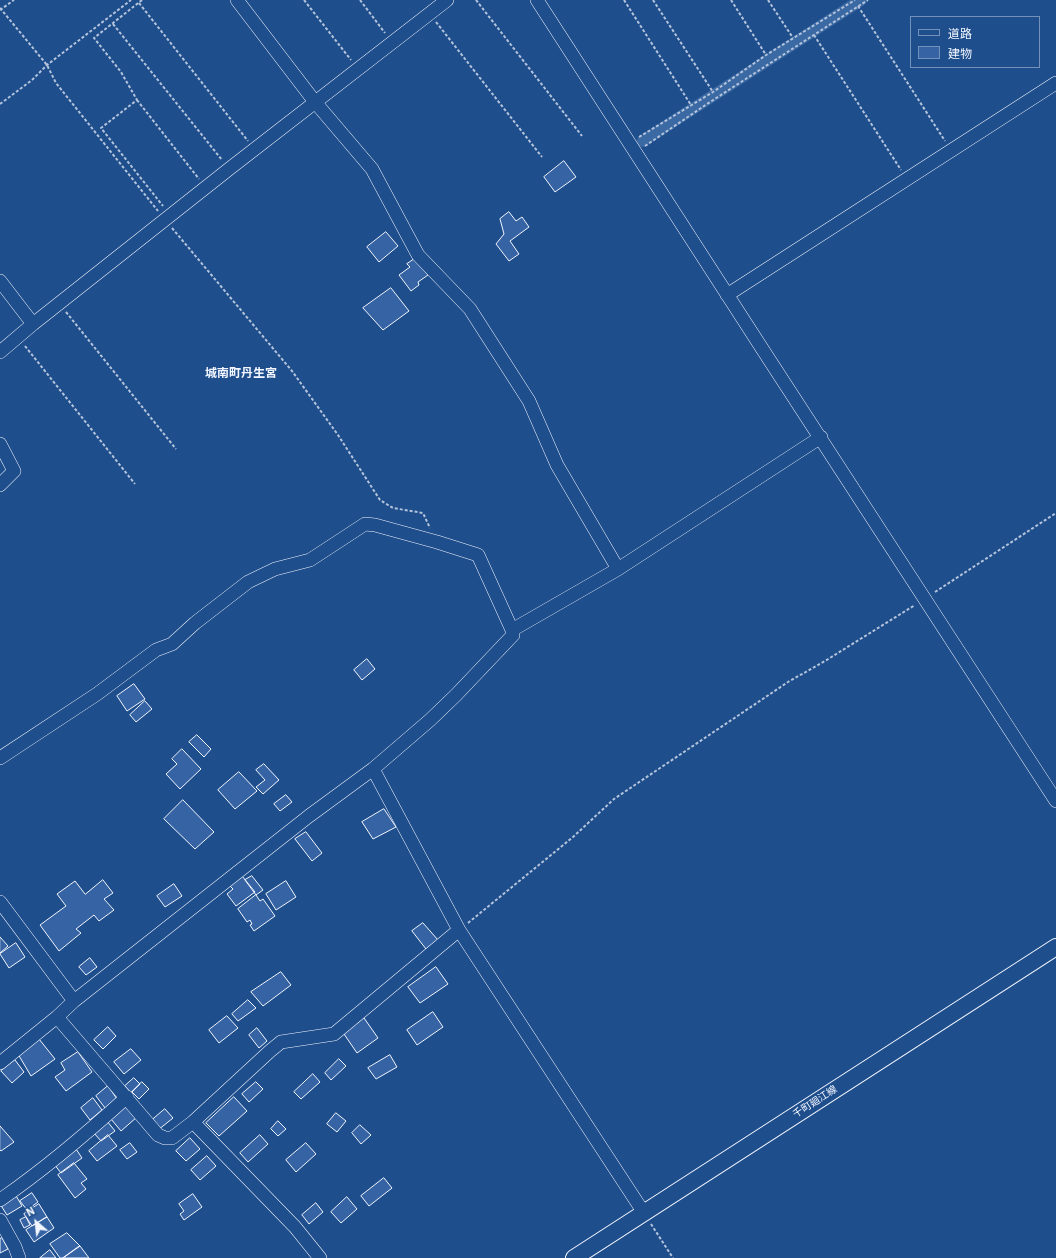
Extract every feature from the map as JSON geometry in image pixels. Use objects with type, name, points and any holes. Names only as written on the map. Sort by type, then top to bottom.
[{"type":"main road","name":"千町廻江線","points":[[574,1258],[1056,947]]},
{"type":"street","points":[[237,0],[315,102],[372,168],[418,255],[470,309],[529,401],[557,465],[618,569]]},
{"type":"street","points":[[0,352],[33,324],[254,149],[446,0]]},
{"type":"street","points":[[537,0],[1056,801]]},
{"type":"street","points":[[727,295],[1056,83]]},
{"type":"street","points":[[0,281],[33,324]]},
{"type":"street","points":[[512,630],[618,569],[821,438]]},
{"type":"street","points":[[0,444],[14,471],[0,485]]},
{"type":"street","points":[[0,758],[97,694],[156,650],[172,644],[195,623],[248,582],[275,569],[310,560],[365,524],[375,525],[437,542],[478,555],[512,630],[513,635],[430,720],[373,768],[309,816],[74,1001],[0,1064]]},
{"type":"street","points":[[373,768],[459,930],[644,1213]]},
{"type":"street","points":[[0,902],[74,1001]]},
{"type":"street","points":[[57,1017],[161,1137],[168,1139],[172,1138],[193,1122],[270,1050],[281,1042],[334,1034],[459,930]]},
{"type":"street","points":[[0,1200],[34,1176],[127,1098]]},
{"type":"street","points":[[193,1122],[295,1228],[320,1258]]},
{"type":"street","points":[[0,1220],[15,1247],[19,1258]]},
{"type":"path","points":[[14,0],[0,9],[47,65],[56,83],[292,371],[338,435],[380,500],[393,508],[423,512],[437,542]]},
{"type":"path","points":[[0,104],[32,80],[47,65],[131,0]]},
{"type":"path","points":[[142,0],[94,38],[121,72],[137,100],[206,187]]},
{"type":"path","points":[[304,0],[358,68]]},
{"type":"path","points":[[360,0],[392,42]]},
{"type":"path","points":[[476,0],[582,136]]},
{"type":"path","points":[[624,0],[692,105]]},
{"type":"path","points":[[653,0],[713,92]]},
{"type":"path","points":[[731,0],[766,55]]},
{"type":"path","points":[[768,0],[793,38]]},
{"type":"path","points":[[638,138],[713,92],[766,55],[855,0]]},
{"type":"path","points":[[644,146],[868,0]]},
{"type":"path","points":[[139,2],[254,149]]},
{"type":"path","points":[[858,6],[952,151]]},
{"type":"path","points":[[429,13],[542,157]]},
{"type":"path","points":[[113,24],[229,169]]},
{"type":"path","points":[[814,35],[907,179]]},
{"type":"path","points":[[137,100],[101,128],[168,218]]},
{"type":"path","points":[[60,303],[176,449]]},
{"type":"path","points":[[18,337],[135,484]]},
{"type":"path","points":[[459,930],[573,838],[614,798],[788,682],[825,661],[924,599],[1056,513]]},
{"type":"path","points":[[644,1213],[673,1258]]},
{"type":"building","points":[[564,161],[576,177],[555,192],[544,177]]},
{"type":"building","points":[[509,212],[516,221],[522,217],[529,227],[510,241],[519,254],[509,261],[496,244],[504,234],[500,219]]},
{"type":"building","points":[[386,232],[398,246],[379,262],[367,247]]},
{"type":"building","points":[[416,258],[428,275],[418,282],[419,285],[411,291],[399,275],[410,267],[407,264]]},
{"type":"building","points":[[391,288],[409,311],[383,330],[363,308]]},
{"type":"building","points":[[367,659],[375,669],[362,680],[354,670]]},
{"type":"building","points":[[134,684],[145,699],[127,711],[117,696]]},
{"type":"building","points":[[145,701],[152,709],[136,722],[130,715]]},
{"type":"building","points":[[197,735],[211,749],[204,757],[189,742]]},
{"type":"building","points":[[182,749],[201,769],[180,789],[166,774],[177,764],[172,759]]},
{"type":"building","points":[[264,764],[279,780],[263,794],[256,787],[265,780],[256,770]]},
{"type":"building","points":[[239,772],[257,791],[235,809],[218,790]]},
{"type":"building","points":[[286,795],[292,802],[280,811],[274,804]]},
{"type":"building","points":[[183,800],[214,832],[195,849],[164,819]]},
{"type":"building","points":[[384,809],[396,827],[373,839],[362,822]]},
{"type":"building","points":[[306,832],[322,853],[312,861],[295,839]]},
{"type":"building","points":[[242,876],[255,892],[236,906],[227,894],[233,889],[230,886]]},
{"type":"building","points":[[252,876],[263,890],[256,895],[245,880]]},
{"type":"building","points":[[103,880],[113,893],[104,899],[114,910],[99,921],[94,915],[76,929],[81,933],[59,951],[40,925],[66,906],[57,894],[75,881],[85,894]]},
{"type":"building","points":[[286,881],[296,897],[276,910],[266,894]]},
{"type":"building","points":[[174,884],[182,896],[165,907],[157,896]]},
{"type":"building","points":[[256,895],[260,901],[263,899],[275,916],[254,931],[250,925],[252,924],[250,920],[247,922],[238,909]]},
{"type":"building","points":[[423,923],[438,940],[426,949],[412,931]]},
{"type":"building","points":[[0,937],[8,946],[0,953]]},
{"type":"building","points":[[16,943],[25,957],[9,968],[0,954]]},
{"type":"building","points":[[90,958],[97,967],[86,975],[79,967]]},
{"type":"building","points":[[436,967],[448,984],[420,1003],[408,987]]},
{"type":"building","points":[[281,972],[291,985],[263,1006],[251,992]]},
{"type":"building","points":[[248,1000],[256,1008],[238,1021],[232,1014]]},
{"type":"building","points":[[433,1012],[443,1027],[417,1045],[407,1030]]},
{"type":"building","points":[[227,1016],[238,1028],[219,1043],[209,1030]]},
{"type":"building","points":[[364,1018],[378,1038],[357,1053],[344,1034]]},
{"type":"building","points":[[108,1027],[116,1036],[103,1049],[94,1040]]},
{"type":"building","points":[[257,1028],[267,1041],[259,1048],[249,1035]]},
{"type":"building","points":[[39,1039],[55,1059],[31,1076],[18,1054]]},
{"type":"building","points":[[131,1049],[141,1060],[124,1074],[114,1062]]},
{"type":"building","points":[[78,1052],[92,1072],[66,1091],[55,1077],[65,1070],[61,1063]]},
{"type":"building","points":[[390,1055],[397,1067],[376,1079],[368,1068]]},
{"type":"building","points":[[339,1059],[346,1066],[331,1080],[325,1073]]},
{"type":"building","points":[[15,1060],[24,1072],[12,1083],[1,1071]]},
{"type":"building","points":[[313,1074],[320,1082],[301,1099],[294,1092]]},
{"type":"building","points":[[134,1078],[140,1084],[131,1093],[125,1086]]},
{"type":"building","points":[[142,1082],[149,1089],[139,1099],[132,1092]]},
{"type":"building","points":[[256,1082],[263,1089],[249,1102],[242,1094]]},
{"type":"building","points":[[108,1086],[117,1099],[105,1108],[96,1096]]},
{"type":"building","points":[[234,1097],[247,1111],[219,1136],[206,1123]]},
{"type":"building","points":[[93,1098],[102,1110],[90,1120],[81,1108]]},
{"type":"building","points":[[127,1105],[137,1117],[121,1131],[111,1119]]},
{"type":"building","points":[[165,1109],[173,1118],[158,1130],[151,1121]]},
{"type":"building","points":[[336,1113],[346,1121],[337,1132],[327,1124]]},
{"type":"building","points":[[107,1121],[115,1131],[101,1141],[93,1132]]},
{"type":"building","points":[[278,1121],[286,1129],[278,1136],[271,1129]]},
{"type":"building","points":[[360,1125],[371,1135],[361,1144],[352,1133]]},
{"type":"building","points":[[0,1126],[14,1142],[1,1151],[0,1150]]},
{"type":"building","points":[[108,1135],[117,1146],[97,1161],[89,1151]]},
{"type":"building","points":[[260,1135],[268,1144],[248,1162],[240,1153]]},
{"type":"building","points":[[190,1138],[200,1149],[186,1161],[176,1151]]},
{"type":"building","points":[[130,1143],[137,1152],[127,1159],[120,1150]]},
{"type":"building","points":[[306,1143],[316,1154],[296,1172],[286,1160]]},
{"type":"building","points":[[76,1149],[82,1158],[61,1173],[54,1164]]},
{"type":"building","points":[[207,1156],[216,1166],[200,1180],[191,1170]]},
{"type":"building","points":[[74,1163],[87,1179],[81,1183],[86,1189],[75,1198],[58,1175]]},
{"type":"building","points":[[384,1178],[392,1188],[369,1206],[361,1196]]},
{"type":"building","points":[[32,1193],[38,1202],[27,1210],[20,1201]]},
{"type":"building","points":[[15,1194],[22,1206],[7,1215],[0,1204]]},
{"type":"building","points":[[193,1194],[202,1207],[184,1220],[180,1214],[184,1211],[179,1204]]},
{"type":"building","points":[[347,1197],[357,1209],[341,1223],[331,1212]]},
{"type":"building","points":[[316,1203],[323,1212],[309,1224],[302,1215]]},
{"type":"building","points":[[39,1204],[47,1217],[32,1226],[24,1214]]},
{"type":"building","points":[[26,1217],[30,1225],[24,1228],[20,1220]]},
{"type":"building","points":[[47,1217],[54,1228],[34,1242],[26,1230]]},
{"type":"building","points":[[67,1233],[80,1246],[63,1258],[60,1258],[50,1244]]},
{"type":"building","points":[[2,1238],[8,1249],[0,1253],[0,1239]]},
{"type":"building","points":[[80,1246],[89,1258],[63,1258]]},
{"type":"building","points":[[50,1250],[56,1258],[40,1258]]},
{"type":"waterway","points":[[643,141],[861,0]]},
{"type":"district","name":"城南町丹生宮","points":[[241,374]]}]
